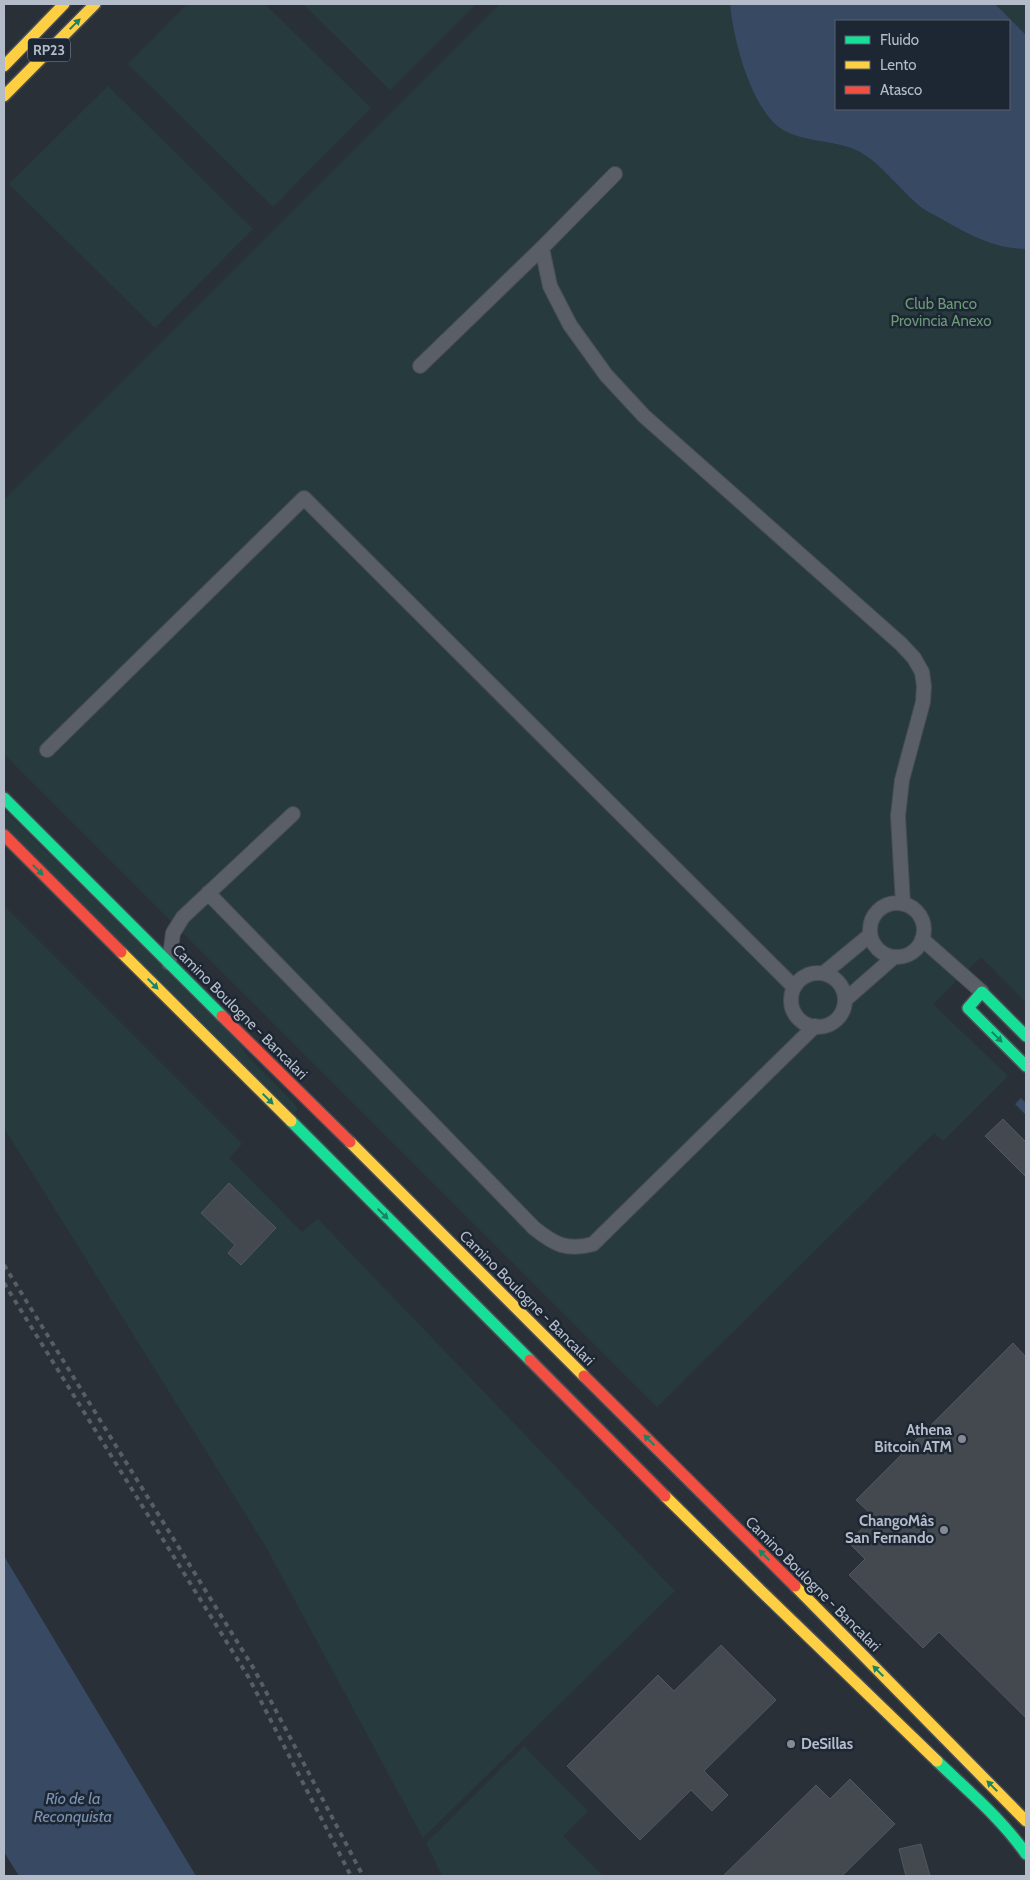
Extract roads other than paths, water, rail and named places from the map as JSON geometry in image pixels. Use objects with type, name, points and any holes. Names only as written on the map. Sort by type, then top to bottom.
[{"type":"main road","name":"RP23","points":[[4,66],[64,4]]},
{"type":"main road","name":"RP23","points":[[4,96],[95,4]]},
{"type":"main road","name":"Camino Boulogne - Bancalari","points":[[4,798],[765,1556],[1026,1821]]},
{"type":"main road","points":[[4,835],[750,1580],[977,1800],[1019,1844],[1026,1854]]},
{"type":"main road","points":[[1026,1036],[982,992],[968,1008],[1026,1066]]},
{"type":"street","points":[[420,366],[542,248],[615,174]]},
{"type":"street","points":[[542,248],[550,286],[570,325],[606,375],[644,416],[901,644],[914,658],[922,672],[924,686],[923,702],[902,780],[898,816],[903,904]]},
{"type":"street","points":[[48,750],[304,498],[794,987]]},
{"type":"street","points":[[169,963],[173,933],[183,918],[293,814]]},
{"type":"street","points":[[208,893],[534,1228],[550,1241],[563,1246],[584,1247],[594,1244],[815,1026]]},
{"type":"street","points":[[894,903],[903,904],[911,907],[918,913],[924,930],[922,939],[918,947],[911,953],[894,957],[885,955],[878,950],[870,935],[870,926],[878,910],[894,903]]},
{"type":"street","points":[[824,973],[870,935]]},
{"type":"street","points":[[922,939],[982,992]]},
{"type":"street","points":[[845,1000],[894,957]]},
{"type":"street","points":[[824,973],[832,976],[844,991],[844,1009],[832,1023],[824,1026],[815,1026],[799,1019],[791,1004],[791,995],[799,980],[806,975],[824,973]]},
{"type":"water","points":[[730,4],[995,4],[1026,35],[1026,249],[1002,246],[980,239],[927,211],[916,203],[875,162],[860,152],[839,145],[804,138],[783,130],[774,123],[757,99],[744,67],[735,34]]},
{"type":"water","points":[[1021,1098],[1026,1103],[1026,1115],[1015,1104]]},
{"type":"water","name":"Río de la Reconquista","points":[[4,1556],[196,1876],[19,1876],[4,1852]]},
{"type":"railway","points":[[4,1265],[254,1669],[363,1876]]},
{"type":"railway","points":[[4,1283],[249,1678],[351,1876]]},
{"type":"place","name":"Athena Bitcoin ATM","points":[[962,1439]]},
{"type":"place","name":"ChangoMâs San Fernando","points":[[944,1530]]},
{"type":"place","name":"DeSillas","points":[[791,1744]]},
{"type":"park label","name":"Club Banco Provincia Anexo","points":[[941,312]]}]
